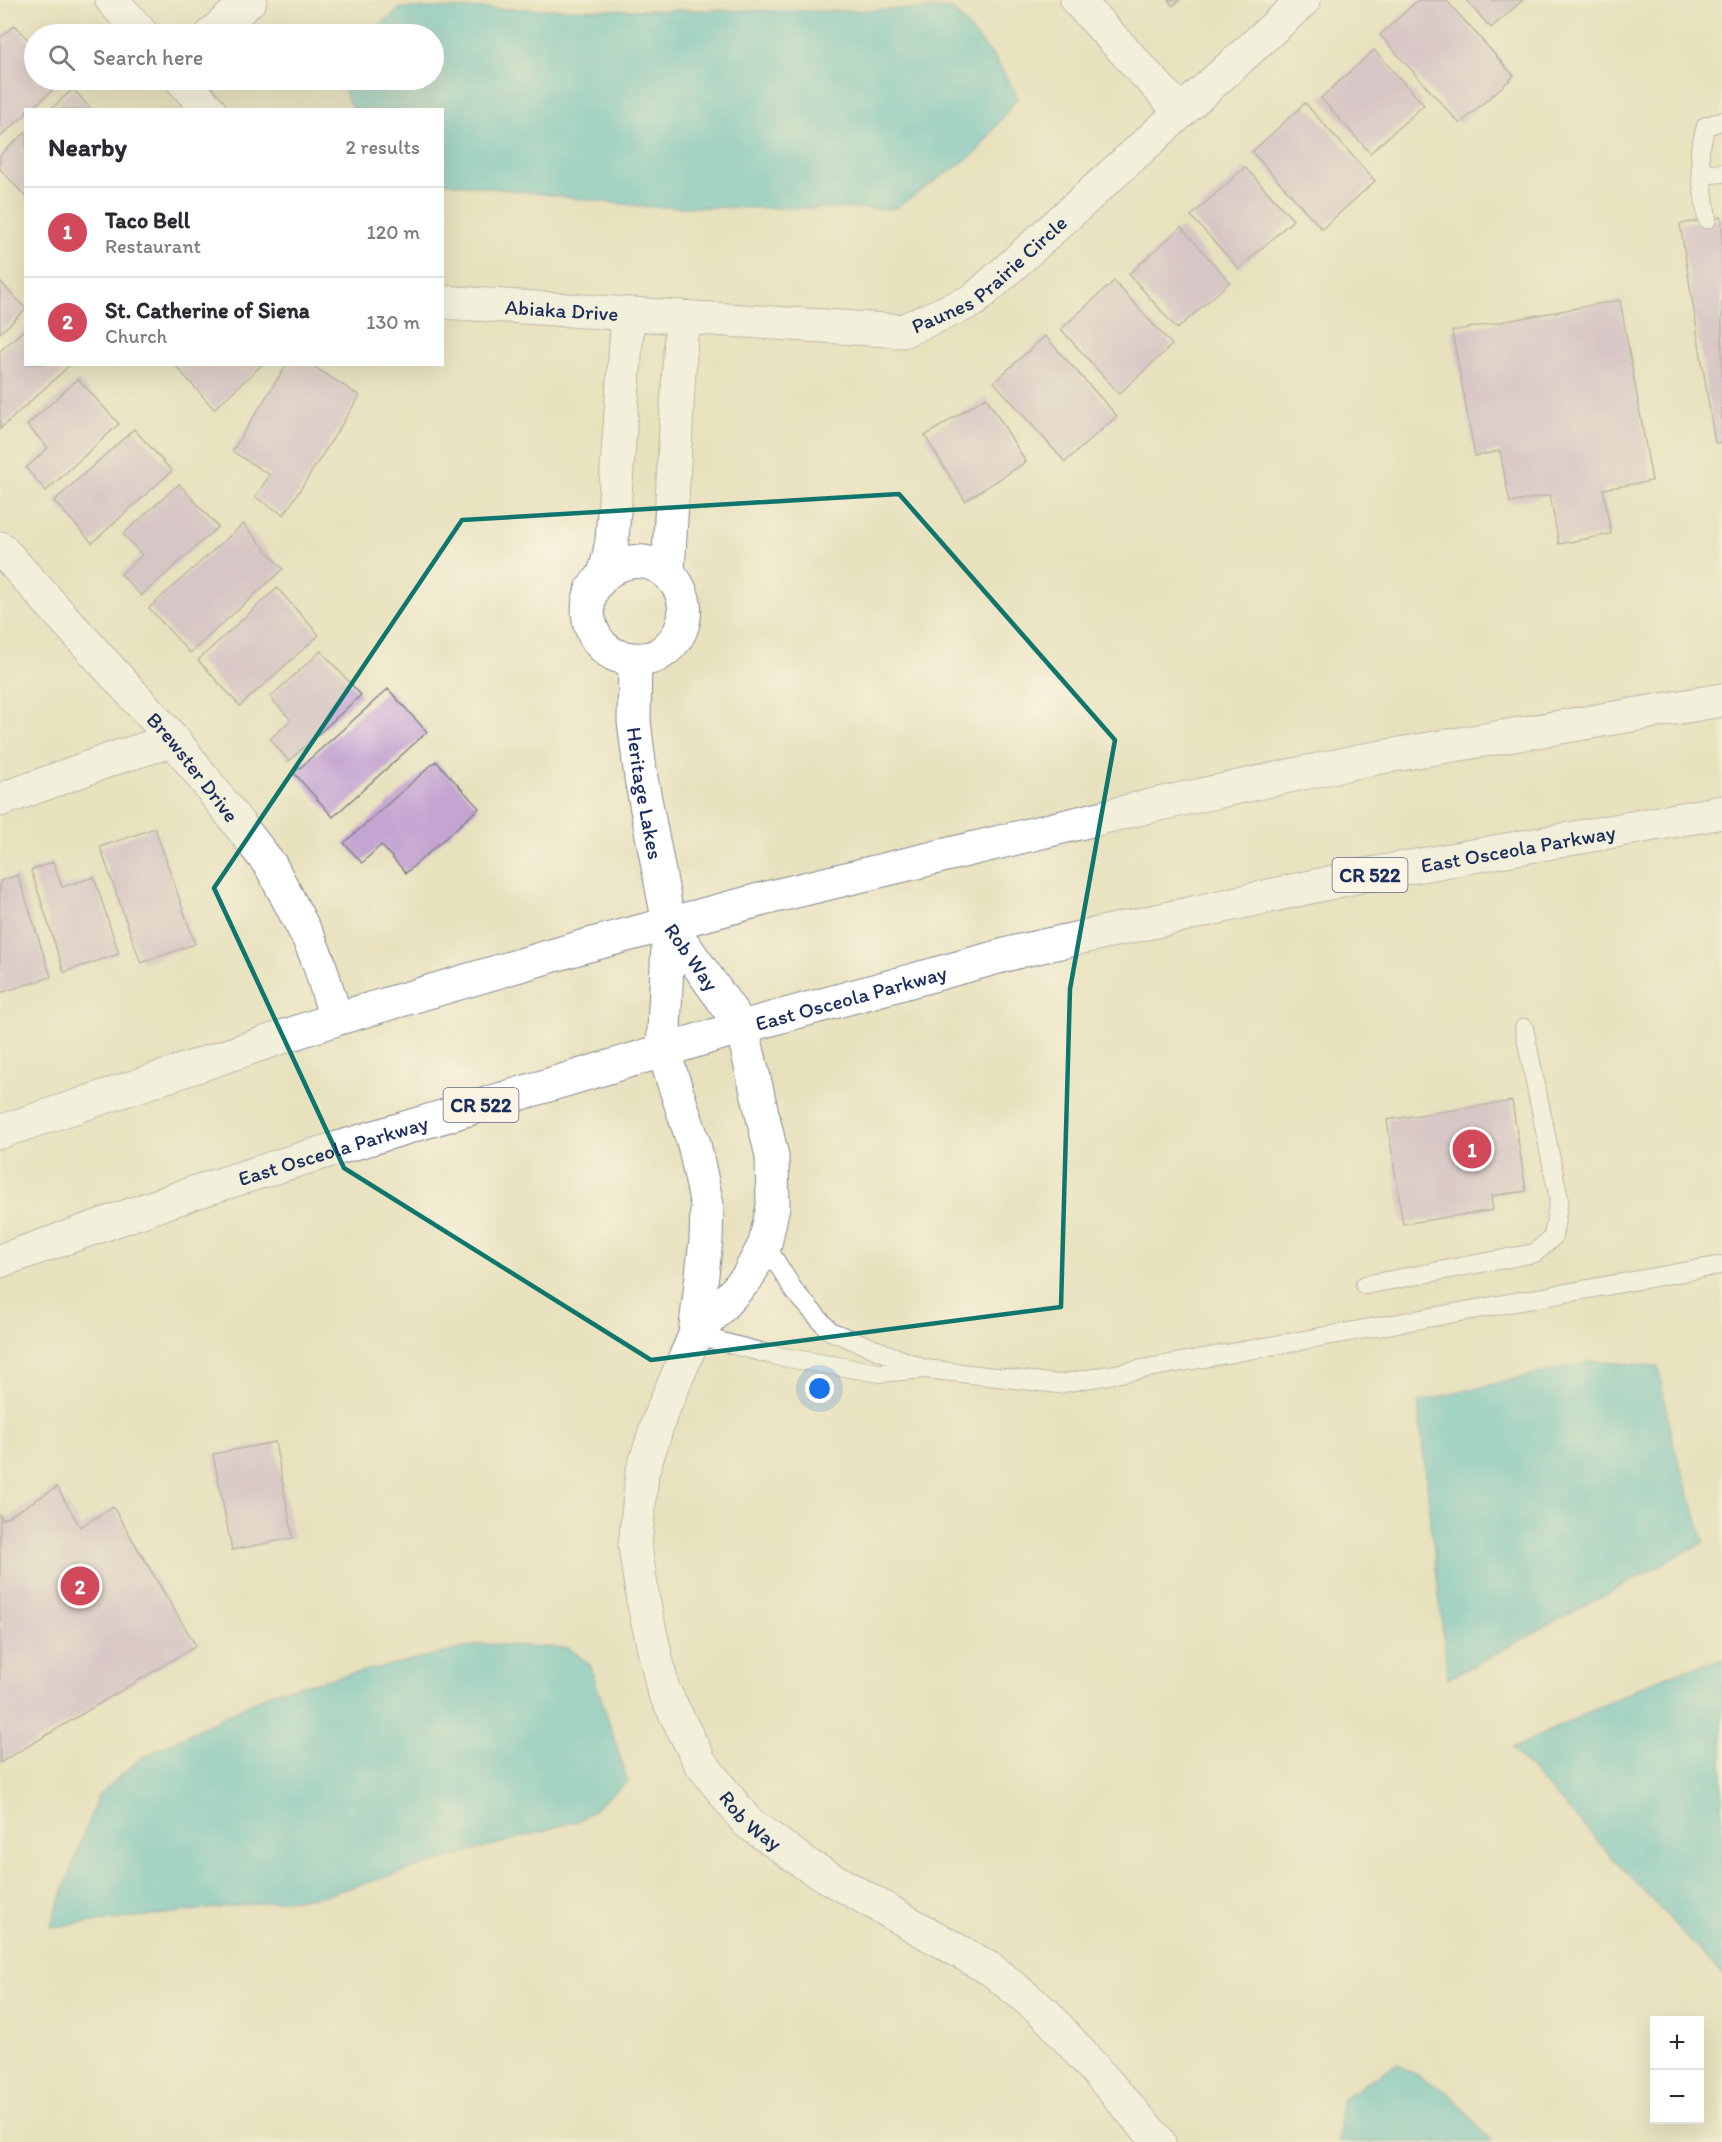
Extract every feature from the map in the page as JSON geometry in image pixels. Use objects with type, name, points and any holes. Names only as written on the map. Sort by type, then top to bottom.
[{"type":"street","points":[[112,0],[133,24]]},
{"type":"street","points":[[223,24],[250,0]]},
{"type":"street","points":[[1077,0],[1181,112]]},
{"type":"street","name":"Paunes Prairie Circle","points":[[682,317],[902,331],[974,300],[1304,0]]},
{"type":"street","points":[[191,90],[207,108]]},
{"type":"street","name":"Abiaka Drive","points":[[444,302],[682,317]]},
{"type":"street","points":[[603,575],[619,566],[636,562],[653,564],[668,573],[683,592],[686,616],[677,639],[659,655],[635,660],[616,656],[600,645],[590,628],[588,609],[592,590],[603,575],[612,540],[628,314]]},
{"type":"street","points":[[668,573],[682,317]]},
{"type":"street","name":"Brewster Drive","points":[[0,548],[174,740],[271,866],[310,941],[336,1019]]},
{"type":"street","name":"Heritage Lakes","points":[[635,660],[634,721],[641,778],[669,924]]},
{"type":"street","points":[[0,1132],[336,1019],[585,946],[775,896],[1150,806],[1353,762],[1722,700]]},
{"type":"street","points":[[0,800],[115,758],[174,740]]},
{"type":"street","name":"East Osceola Parkway","points":[[0,1261],[196,1192],[663,1050],[1020,951],[1354,878],[1722,812]]},
{"type":"street","name":"Rob Way","points":[[669,924],[742,1027],[772,1156],[772,1206],[765,1244],[747,1278],[696,1335]]},
{"type":"street","name":"Rob Way","points":[[669,924],[663,1050],[694,1144],[707,1205],[706,1240],[696,1335],[662,1414],[642,1473],[635,1546],[663,1689],[700,1762],[747,1822],[809,1866],[992,1970],[1046,2014],[1159,2142]]},
{"type":"lane","points":[[1707,219],[1700,149],[1706,126],[1722,121]]},
{"type":"lane","points":[[1701,175],[1722,173]]},
{"type":"lane","points":[[1365,1285],[1535,1253],[1553,1238],[1559,1198],[1524,1028]]},
{"type":"lane","points":[[765,1244],[795,1292],[831,1331],[925,1369]]},
{"type":"lane","points":[[696,1335],[776,1356],[880,1373],[925,1369],[1059,1384],[1722,1265]]},
{"type":"highlighted area","points":[[899,494],[1115,740],[1070,989],[1061,1307],[651,1360],[344,1168],[214,888],[462,520]]},
{"type":"water","points":[[401,8],[829,11],[951,8],[994,57],[1018,97],[976,153],[894,209],[648,207],[444,182],[444,108],[353,108],[347,99],[345,90],[444,90],[444,24],[381,24]]},
{"type":"water","points":[[1592,1361],[1658,1366],[1672,1440],[1704,1542],[1448,1679],[1418,1402]]},
{"type":"water","points":[[482,1644],[569,1648],[590,1665],[628,1781],[580,1820],[321,1896],[50,1927],[98,1796],[140,1759],[273,1692]]},
{"type":"water","points":[[1722,1659],[1722,1975],[1512,1749],[1664,1676]]},
{"type":"water","points":[[1397,2064],[1449,2093],[1492,2142],[1339,2142],[1341,2101]]},
{"type":"building","points":[[1168,0],[1180,0],[1173,6]]},
{"type":"building","points":[[1418,0],[1446,0],[1514,76],[1460,124],[1380,35]]},
{"type":"building","points":[[1466,0],[1523,0],[1491,28]]},
{"type":"building","points":[[15,25],[24,35],[24,90],[53,90],[32,108],[24,108],[24,116],[0,137],[0,38]]},
{"type":"building","points":[[1374,50],[1424,105],[1370,153],[1321,98]]},
{"type":"building","points":[[74,90],[90,108],[52,108]]},
{"type":"building","points":[[1305,103],[1375,181],[1322,229],[1252,152]]},
{"type":"building","points":[[24,134],[24,195],[0,169],[0,155]]},
{"type":"building","points":[[1245,167],[1293,220],[1239,269],[1191,216]]},
{"type":"building","points":[[1722,217],[1722,442],[1715,443],[1680,224]]},
{"type":"building","points":[[1181,227],[1230,282],[1177,329],[1129,274]]},
{"type":"building","points":[[0,281],[24,307],[24,311],[0,333]]},
{"type":"building","points":[[1114,281],[1172,345],[1119,394],[1061,329]]},
{"type":"building","points":[[1620,300],[1652,481],[1603,489],[1611,534],[1559,544],[1550,495],[1510,503],[1500,451],[1475,456],[1452,331]]},
{"type":"building","points":[[24,330],[24,366],[69,366],[0,429],[0,351]]},
{"type":"building","points":[[1045,336],[1117,416],[1065,462],[994,382]]},
{"type":"building","points":[[176,366],[261,366],[214,409]]},
{"type":"building","points":[[286,366],[313,366],[360,396],[284,515],[255,497],[270,475],[232,451]]},
{"type":"building","points":[[78,379],[119,424],[46,491],[26,468],[48,448],[27,425]]},
{"type":"building","points":[[986,397],[1026,462],[965,501],[925,436]]},
{"type":"building","points":[[134,429],[172,471],[92,543],[54,501]]},
{"type":"building","points":[[179,484],[218,527],[141,596],[121,574],[142,555],[123,534]]},
{"type":"building","points":[[243,524],[283,569],[190,653],[149,608]]},
{"type":"building","points":[[277,588],[319,635],[240,706],[198,660]]},
{"type":"building","points":[[321,651],[361,695],[289,761],[270,739],[291,720],[270,697]]},
{"type":"building","points":[[388,689],[427,732],[333,817],[294,773]]},
{"type":"building","points":[[436,761],[479,808],[406,873],[381,845],[362,863],[344,843]]},
{"type":"building","points":[[155,828],[195,944],[141,963],[100,847]]},
{"type":"building","points":[[53,862],[62,887],[94,877],[119,954],[64,972],[31,870]]},
{"type":"building","points":[[18,875],[51,977],[0,993],[0,881]]},
{"type":"building","points":[[1512,1101],[1526,1191],[1491,1196],[1493,1210],[1403,1224],[1387,1120]]},
{"type":"building","points":[[275,1442],[293,1538],[232,1550],[213,1454]]},
{"type":"building","points":[[57,1487],[80,1527],[113,1507],[196,1646],[0,1763],[0,1515],[3,1520]]},
{"type":"place","name":"Taco Bell","points":[[1472,1149]]},
{"type":"place","name":"St. Catherine of Siena","points":[[80,1586]]}]
